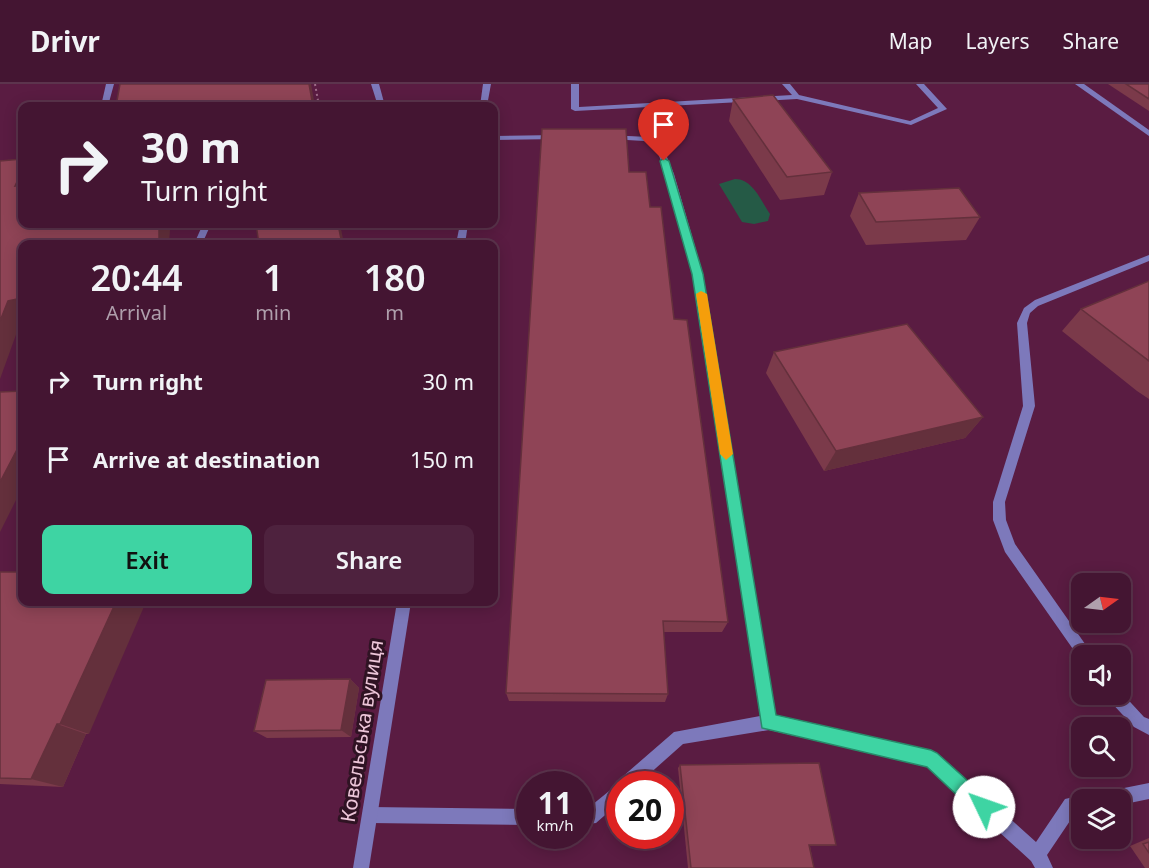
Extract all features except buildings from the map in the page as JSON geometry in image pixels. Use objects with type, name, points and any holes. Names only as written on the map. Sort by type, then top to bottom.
[{"type":"street","points":[[105,102],[110,84]]},
{"type":"street","points":[[375,84],[381,102]]},
{"type":"street","points":[[484,102],[487,84]]},
{"type":"street","points":[[575,84],[574,110],[797,98],[911,123],[943,109],[920,84]]},
{"type":"street","points":[[786,84],[797,98]]},
{"type":"street","points":[[1079,84],[1149,134]]},
{"type":"street","points":[[498,138],[565,137]]},
{"type":"street","points":[[601,137],[637,137],[654,142],[659,147],[670,174],[698,274],[768,722]]},
{"type":"street","points":[[1077,645],[1010,548],[1001,532],[997,516],[999,502],[1029,406],[1023,314],[1038,302],[1149,258]]},
{"type":"street","name":"Ковельська вулиця","points":[[361,868],[403,606]]},
{"type":"street","points":[[1123,705],[1139,723],[1149,728]]},
{"type":"street","points":[[641,771],[679,737],[768,722],[931,759],[1041,862],[1071,805]]},
{"type":"street","points":[[1131,795],[1149,791]]},
{"type":"street","points":[[594,814],[606,803]]},
{"type":"street","points":[[370,815],[516,817]]},
{"type":"path","points":[[315,84],[318,102]]},
{"type":"shaded area","points":[[735,179],[747,183],[756,192],[770,214],[768,221],[754,224],[742,222],[719,184]]},
{"type":"slow traffic","points":[[701,294],[726,454]]},
{"type":"route","points":[[664,161],[670,174],[698,274],[768,722],[931,759],[984,807]]}]
